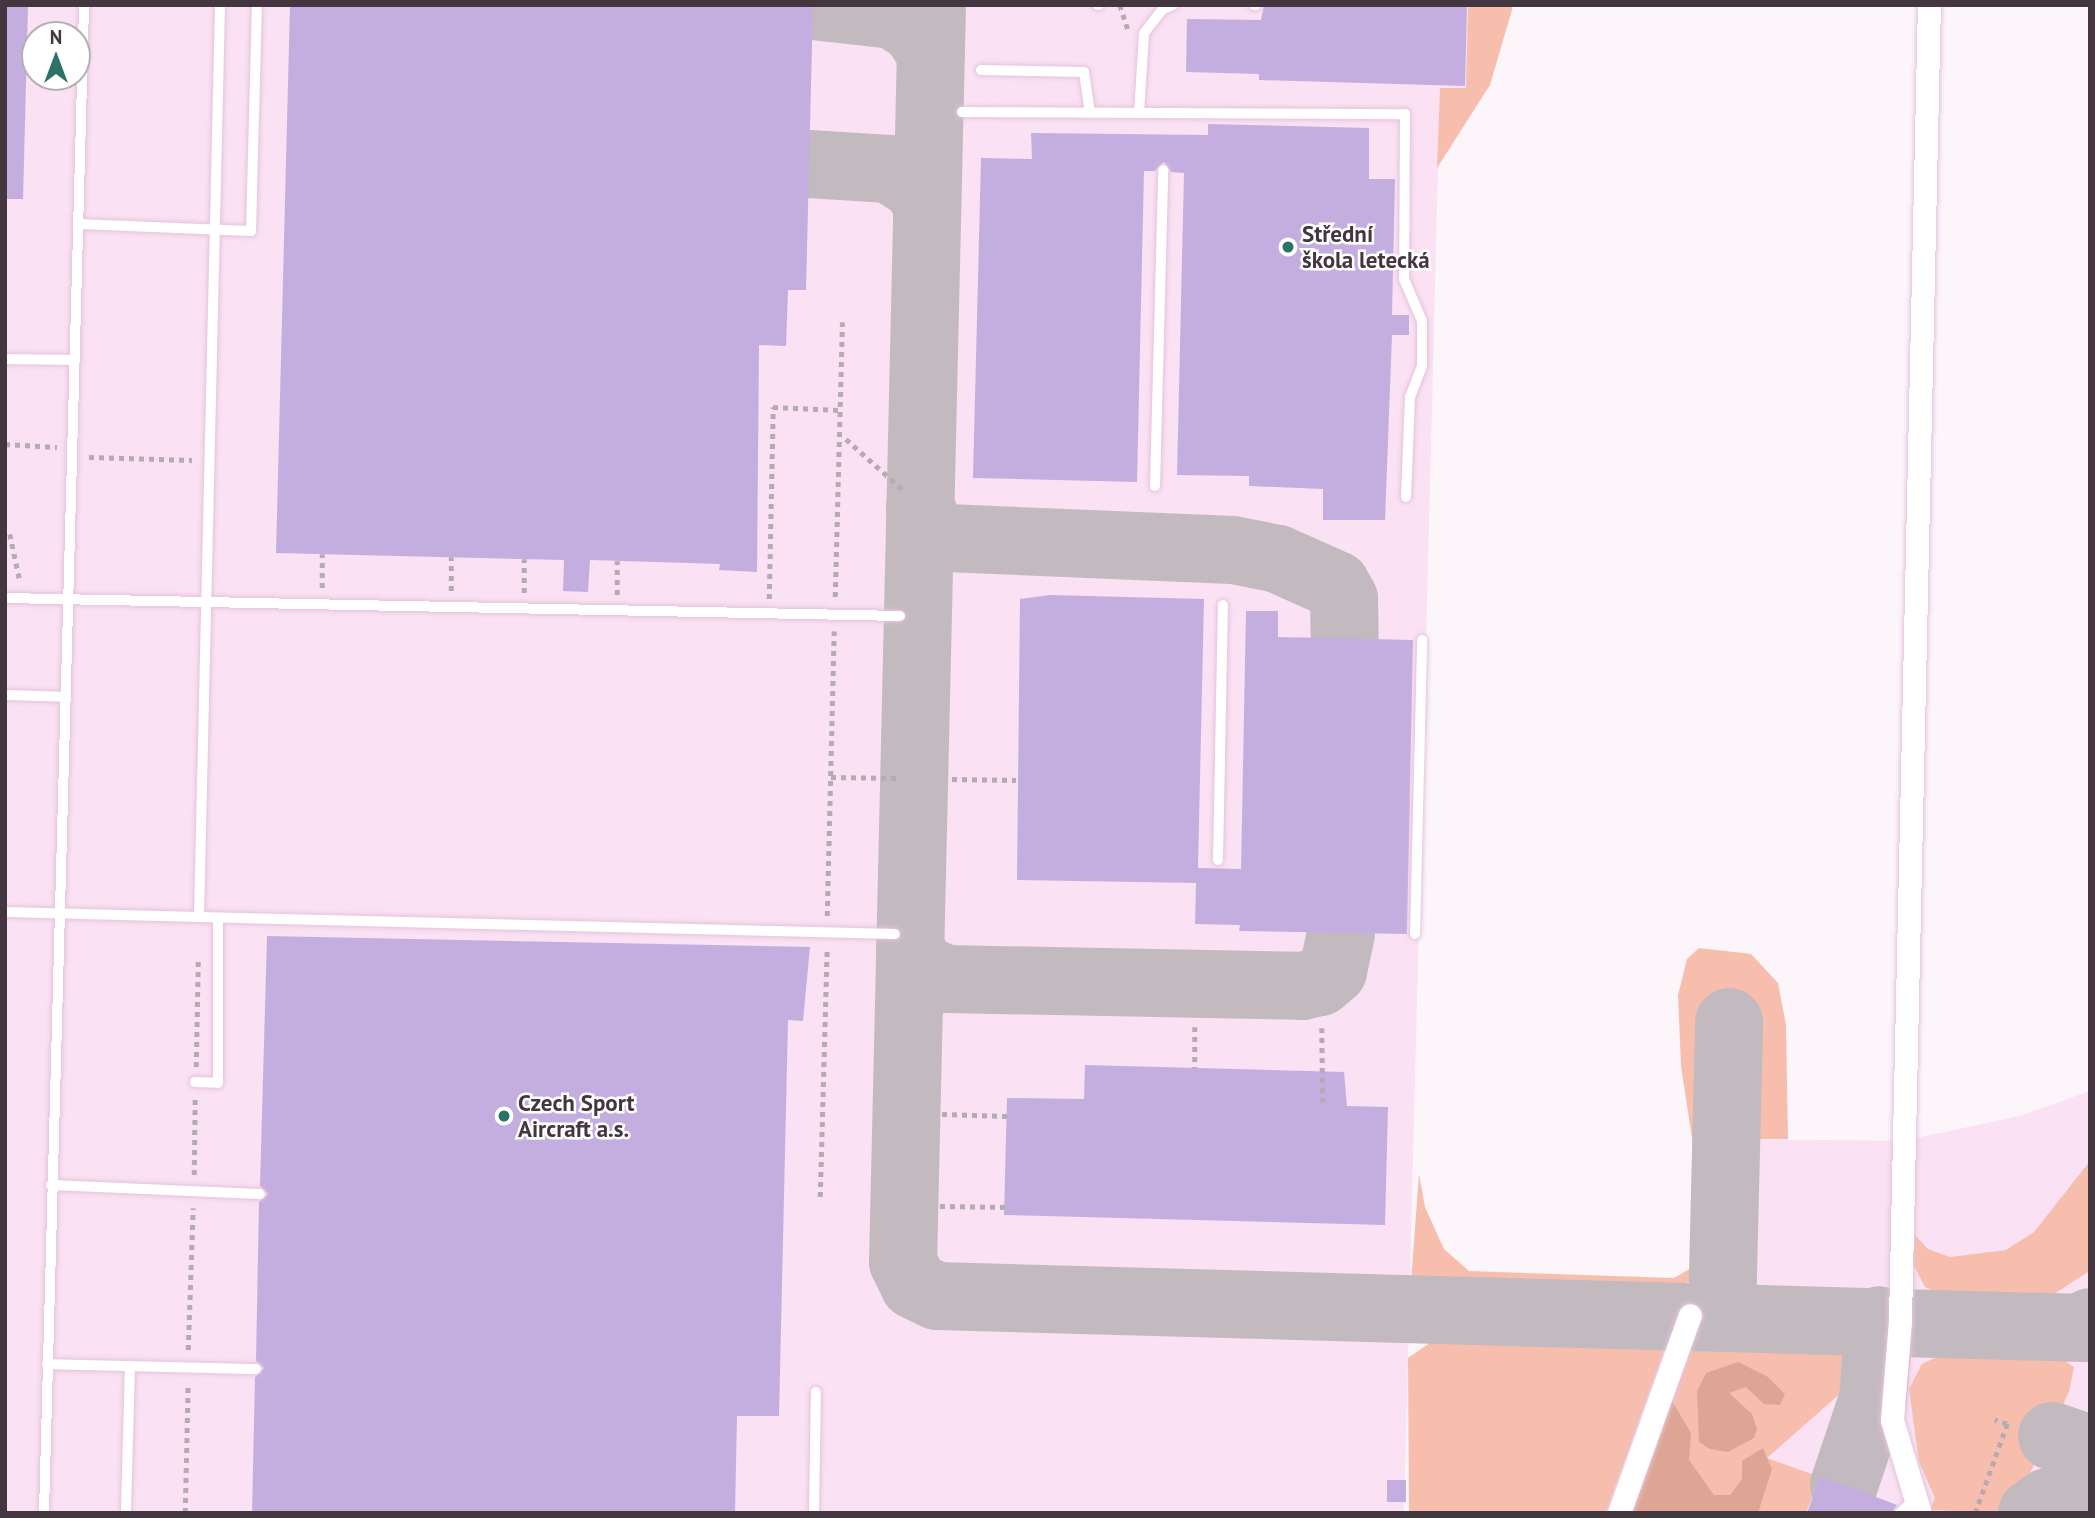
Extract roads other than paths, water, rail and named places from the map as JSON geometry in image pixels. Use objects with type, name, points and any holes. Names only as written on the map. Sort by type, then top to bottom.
[{"type":"street","points":[[1912,1507],[1892,1420],[1900,1320],[1929,5]]},
{"type":"street","points":[[1619,1513],[1690,1315]]},
{"type":"lane","points":[[44,1513],[66,598],[84,5]]},
{"type":"lane","points":[[199,917],[212,461],[220,5]]},
{"type":"lane","points":[[78,224],[251,231],[257,5]]},
{"type":"lane","points":[[1139,113],[1144,33],[1163,9],[1173,5]]},
{"type":"lane","points":[[981,70],[1084,72],[1090,113]]},
{"type":"lane","points":[[962,112],[1405,114],[1404,279],[1422,321],[1422,366],[1410,397],[1406,497]]},
{"type":"lane","points":[[1155,485],[1163,170]]},
{"type":"lane","points":[[5,359],[74,360]]},
{"type":"lane","points":[[5,598],[900,617]]},
{"type":"lane","points":[[1218,860],[1223,605]]},
{"type":"lane","points":[[1415,934],[1422,640]]},
{"type":"lane","points":[[5,695],[64,697]]},
{"type":"lane","points":[[5,912],[895,934]]},
{"type":"lane","points":[[195,1082],[218,1083],[218,918]]},
{"type":"lane","points":[[51,1185],[260,1194]]},
{"type":"lane","points":[[47,1364],[256,1369]]},
{"type":"lane","points":[[127,1513],[130,1366]]},
{"type":"lane","points":[[814,1513],[817,1392]]},
{"type":"place","name":"Střední škola letecká","points":[[1288,247]]},
{"type":"place","name":"Czech Sport Aircraft a.s.","points":[[504,1116]]}]
